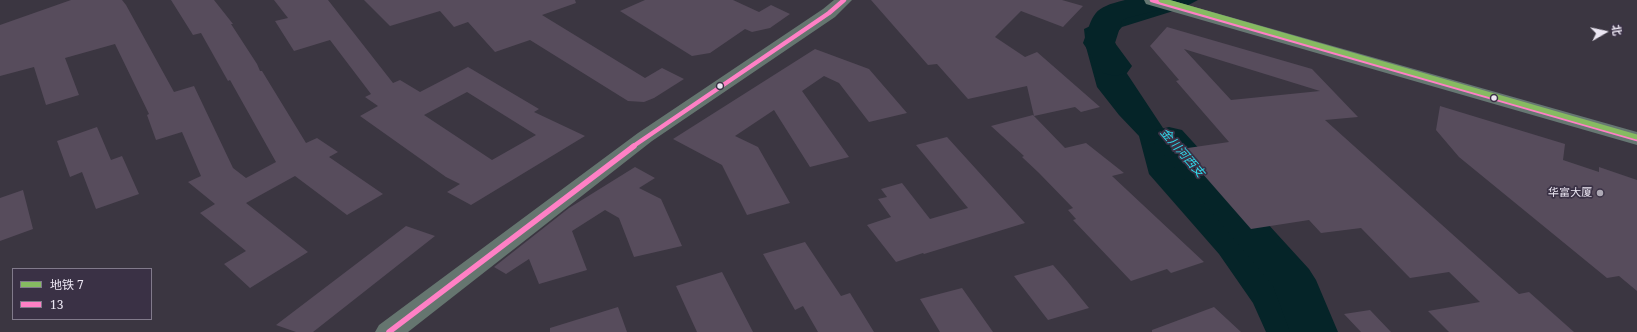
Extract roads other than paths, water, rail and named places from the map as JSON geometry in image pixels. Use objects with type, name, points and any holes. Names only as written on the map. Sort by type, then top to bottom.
[{"type":"main road","points":[[1152,0],[1637,139]]},
{"type":"street","points":[[389,332],[645,137],[822,17],[844,0]]},
{"type":"water","points":[[1167,0],[1198,0],[1183,8],[1122,27],[1113,37],[1116,45],[1116,57],[1163,128],[1223,202],[1302,290],[1328,332],[1266,332],[1253,303],[1219,254],[1149,174],[1139,136],[1119,115],[1097,87],[1086,47],[1084,29],[1122,11]]},
{"type":"waterway","name":"金川河西支","points":[[1115,66],[1099,43],[1108,16],[1117,11],[1164,0]]},
{"type":"waterway","name":"金川河西支","points":[[1169,138],[1293,280],[1314,332]]},
{"type":"metro line","name":"7","points":[[1161,0],[1637,137]]},
{"type":"place","name":"华富大厦","points":[[1600,193]]}]
